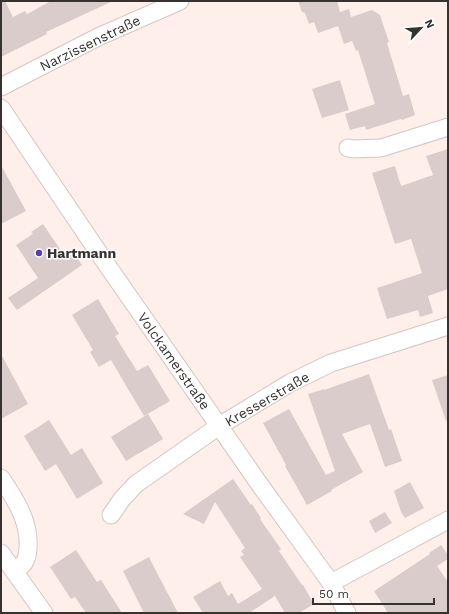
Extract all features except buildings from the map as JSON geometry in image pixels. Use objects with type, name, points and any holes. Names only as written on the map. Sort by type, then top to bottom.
[{"type":"street","name":"Narzissenstraße","points":[[1,87],[98,37],[180,1]]},
{"type":"street","name":"Volckamerstraße","points":[[1,108],[107,265],[260,485],[331,583],[346,613]]},
{"type":"street","points":[[348,148],[381,148],[448,127]]},
{"type":"street","name":"Kresserstraße","points":[[111,515],[122,499],[136,484],[219,426],[290,384],[331,363],[448,326]]},
{"type":"street","points":[[1,478],[19,505],[26,524],[29,542],[28,553],[24,562],[15,572]]},
{"type":"street","points":[[331,583],[448,520]]},
{"type":"street","points":[[1,553],[44,613]]},
{"type":"place","name":"Hartmann","points":[[39,253]]}]
